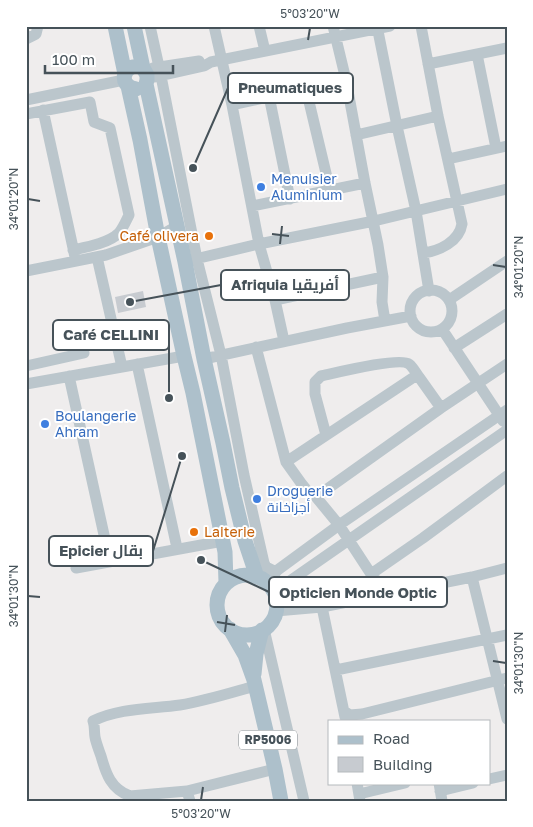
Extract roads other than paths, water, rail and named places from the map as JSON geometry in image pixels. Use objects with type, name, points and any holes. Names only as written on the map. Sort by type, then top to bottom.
[{"type":"main road","name":"RP5006","points":[[115,26],[140,140],[158,236],[194,393],[225,552],[226,583],[219,594],[217,608],[220,619],[230,629],[245,655],[254,683],[281,801]]},
{"type":"main road","points":[[134,26],[150,74],[177,226],[191,260],[204,359],[242,532],[274,592],[276,611]]},
{"type":"main road","points":[[132,66],[138,66],[150,74],[142,88],[137,90],[132,89],[126,80],[128,69],[132,66]]},
{"type":"main road","points":[[226,583],[233,578],[243,575],[265,576]]},
{"type":"main road","name":"RP5006","points":[[254,683],[255,662],[263,629],[271,622],[276,611]]},
{"type":"main road","points":[[230,629],[244,634],[255,633],[263,629]]},
{"type":"street","points":[[26,39],[36,34],[38,26]]},
{"type":"street","points":[[150,26],[150,74],[191,260],[221,355],[244,476],[266,567],[265,576]]},
{"type":"street","points":[[214,26],[216,61],[232,105],[260,244],[284,341]]},
{"type":"street","points":[[259,26],[265,51]]},
{"type":"street","points":[[150,74],[202,60],[216,61],[265,51],[334,32],[390,26]]},
{"type":"street","points":[[421,26],[438,116],[462,224],[458,235],[442,247],[423,253]]},
{"type":"street","points":[[378,27],[416,211],[429,291]]},
{"type":"street","points":[[334,32],[346,80],[374,221],[382,277],[382,302],[385,321]]},
{"type":"street","points":[[428,64],[507,48]]},
{"type":"street","points":[[448,159],[501,147],[478,54]]},
{"type":"street","points":[[26,100],[126,80]]},
{"type":"street","points":[[232,105],[346,80]]},
{"type":"street","points":[[306,89],[330,190]]},
{"type":"street","points":[[269,96],[290,199]]},
{"type":"street","points":[[26,114],[90,102],[94,122],[110,128],[129,215],[124,227],[117,235],[88,247],[75,256],[26,271]]},
{"type":"street","points":[[43,110],[75,256]]},
{"type":"street","points":[[356,135],[438,116]]},
{"type":"street","points":[[252,206],[365,183]]},
{"type":"street","points":[[191,260],[374,221],[507,189]]},
{"type":"street","points":[[75,256],[97,257],[106,255],[158,236],[177,226]]},
{"type":"street","points":[[97,257],[122,367]]},
{"type":"street","points":[[449,300],[507,261]]},
{"type":"street","points":[[275,300],[382,277]]},
{"type":"street","points":[[429,291],[438,292],[449,300],[452,314],[442,329],[433,332],[424,331],[416,326],[410,309],[413,300],[420,294],[429,291]]},
{"type":"street","points":[[454,348],[507,314]]},
{"type":"street","points":[[204,359],[411,316]]},
{"type":"street","points":[[274,592],[507,428],[503,413],[479,383],[442,329]]},
{"type":"street","points":[[256,347],[286,462],[293,474],[309,493],[316,497],[339,525],[371,574],[388,595]]},
{"type":"street","points":[[26,366],[84,352]]},
{"type":"street","points":[[26,384],[184,356]]},
{"type":"street","points":[[326,435],[316,394],[316,382],[321,376],[389,363],[401,362],[409,364],[441,408]]},
{"type":"street","points":[[137,364],[176,548]]},
{"type":"street","points":[[316,497],[441,408],[507,364]]},
{"type":"street","points":[[286,462],[418,375]]},
{"type":"street","points":[[69,376],[110,562]]},
{"type":"street","points":[[265,576],[503,413]]},
{"type":"street","points":[[371,574],[507,476]]},
{"type":"street","points":[[76,568],[176,548],[223,541]]},
{"type":"street","points":[[276,611],[322,607],[388,595],[507,568]]},
{"type":"street","points":[[472,577],[487,640],[502,679],[507,719]]},
{"type":"street","points":[[322,607],[345,716],[362,714],[502,679]]},
{"type":"street","points":[[263,629],[304,801]]},
{"type":"street","points":[[336,670],[507,635]]},
{"type":"street","points":[[254,683],[182,704],[102,716],[93,721],[95,738],[106,773],[114,787],[130,796],[188,796],[275,769]]},
{"type":"street","points":[[490,779],[507,775]]},
{"type":"street","points":[[359,793],[400,784]]},
{"type":"street","points":[[440,792],[469,784]]},
{"type":"place","name":"Pneumatiques","points":[[193,168]]},
{"type":"place","name":"Menuisier Aluminium","points":[[261,187]]},
{"type":"place","name":"Café olivera","points":[[209,236]]},
{"type":"place","name":"Afriquia أفريقيا","points":[[130,302]]},
{"type":"place","name":"Café CELLINI","points":[[169,398]]},
{"type":"place","name":"Boulangerie Ahram","points":[[45,424]]},
{"type":"place","name":"Epicier بقال","points":[[182,456]]},
{"type":"place","name":"Droguerie أجزاخانة","points":[[257,499]]},
{"type":"place","name":"Laiterie","points":[[194,532]]},
{"type":"place","name":"Opticien Monde Optic","points":[[201,560]]}]
